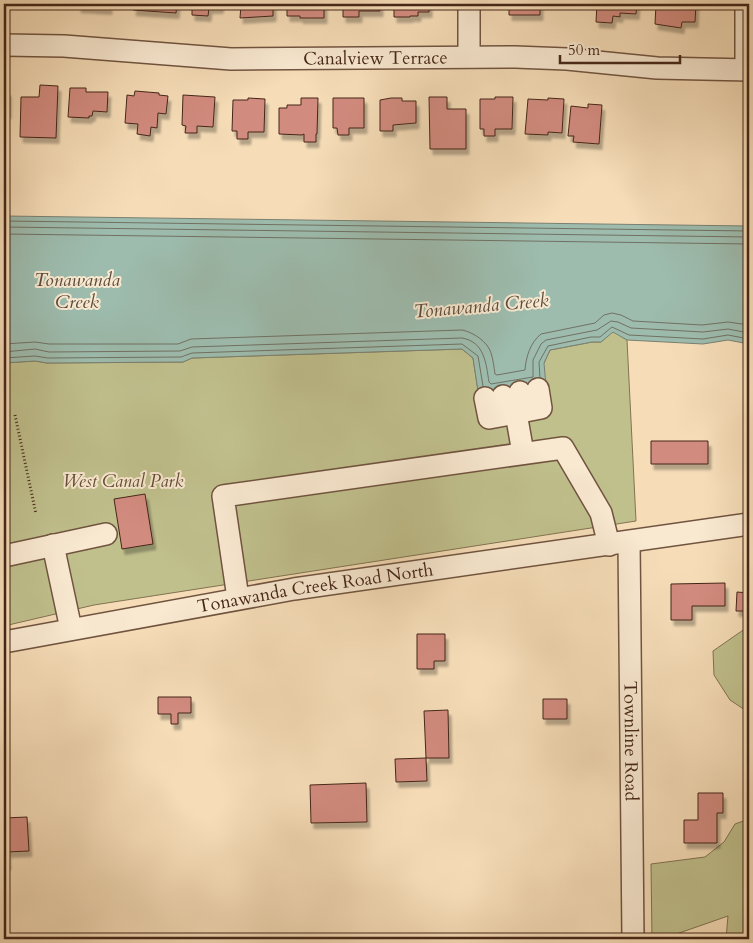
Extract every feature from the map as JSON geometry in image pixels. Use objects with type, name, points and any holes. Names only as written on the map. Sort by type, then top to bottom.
[{"type":"street","points":[[469,4],[469,56]]},
{"type":"street","points":[[746,4],[748,70]]},
{"type":"street","name":"Canalview Terrace","points":[[4,45],[64,46],[248,60],[469,56],[545,58],[657,68],[748,70]]},
{"type":"street","points":[[513,402],[523,453]]},
{"type":"street","points":[[238,598],[222,496],[563,448],[601,512],[608,545]]},
{"type":"street","name":"Tonawanda Creek Road North","points":[[4,642],[294,589],[749,524]]},
{"type":"street","points":[[4,556],[106,534]]},
{"type":"street","name":"Townline Road","points":[[629,542],[633,939]]},
{"type":"street","points":[[53,545],[71,629]]},
{"type":"path","points":[[15,415],[36,514]]},
{"type":"green space","name":"West Canal Park","points":[[613,331],[627,340],[636,521],[94,605],[4,626],[4,363],[35,361],[47,363],[183,362],[192,358],[462,349],[473,358],[479,397],[544,363],[550,350],[601,342]]},
{"type":"green space","points":[[749,626],[748,712],[730,700],[714,675],[713,651]]},
{"type":"green space","points":[[749,819],[749,939],[726,939],[728,916],[662,939],[652,939],[651,864],[705,857],[724,842],[735,824]]},
{"type":"water","name":"Tonawanda Creek","points":[[4,216],[749,226],[749,344],[728,340],[703,344],[627,340],[613,332],[601,342],[550,350],[544,363],[546,386],[479,398],[473,358],[462,349],[192,358],[183,362],[47,363],[35,361],[4,363]]},
{"type":"building","points":[[78,4],[109,4],[109,9],[78,7]]},
{"type":"building","points":[[134,4],[177,4],[176,13],[133,10]]},
{"type":"building","points":[[192,4],[221,4],[220,8],[209,8],[208,16],[192,15]]},
{"type":"building","points":[[241,4],[273,4],[273,16],[240,18]]},
{"type":"building","points":[[287,4],[324,4],[324,18],[287,16]]},
{"type":"building","points":[[343,4],[380,4],[380,11],[359,11],[359,17],[343,17]]},
{"type":"building","points":[[394,4],[429,4],[429,12],[418,12],[418,16],[394,17]]},
{"type":"building","points":[[509,4],[540,4],[540,15],[509,15]]},
{"type":"building","points":[[597,4],[637,4],[636,14],[620,13],[620,17],[613,16],[612,23],[596,22]]},
{"type":"building","points":[[656,4],[696,4],[695,22],[682,22],[681,28],[655,24]]},
{"type":"building","points":[[40,85],[58,86],[56,138],[20,137],[21,97],[39,97]]},
{"type":"building","points":[[70,88],[86,88],[86,92],[108,92],[107,112],[93,111],[92,116],[89,116],[89,118],[68,117]]},
{"type":"building","points":[[4,91],[8,91],[8,113],[4,113]]},
{"type":"building","points":[[135,91],[159,93],[159,95],[168,96],[166,114],[158,113],[157,128],[151,127],[150,136],[137,134],[138,124],[125,123],[127,95],[134,96]]},
{"type":"building","points":[[183,95],[215,97],[213,127],[197,126],[197,133],[185,133],[186,126],[182,125]]},
{"type":"building","points":[[429,97],[447,97],[447,109],[466,109],[466,149],[430,149]]},
{"type":"building","points":[[495,97],[513,97],[512,129],[495,129],[495,136],[484,136],[484,129],[480,129],[480,99],[495,99]]},
{"type":"building","points":[[248,98],[265,99],[264,132],[248,132],[248,139],[237,139],[237,131],[232,131],[233,100],[248,100]]},
{"type":"building","points":[[301,98],[318,98],[316,142],[304,142],[304,134],[279,134],[279,108],[287,108],[287,105],[301,105]]},
{"type":"building","points":[[333,98],[364,98],[364,128],[349,128],[349,135],[338,135],[337,128],[333,128]]},
{"type":"building","points":[[402,98],[402,101],[416,101],[416,123],[393,125],[393,131],[380,131],[380,100]]},
{"type":"building","points":[[548,98],[564,99],[562,133],[548,132],[548,135],[525,134],[528,99],[548,100]]},
{"type":"building","points":[[588,104],[602,105],[599,144],[573,142],[574,136],[568,136],[571,106],[588,108]]},
{"type":"building","points":[[651,441],[708,441],[708,464],[651,464]]},
{"type":"building","points":[[145,494],[153,544],[122,549],[114,499]]},
{"type":"building","points":[[725,583],[725,606],[692,606],[692,620],[671,620],[671,584]]},
{"type":"building","points":[[737,592],[749,593],[749,611],[736,611]]},
{"type":"building","points":[[417,634],[445,634],[445,661],[434,661],[434,669],[417,669]]},
{"type":"building","points":[[158,697],[191,697],[191,713],[178,713],[178,724],[171,724],[171,714],[158,714]]},
{"type":"building","points":[[543,699],[567,699],[567,719],[543,719]]},
{"type":"building","points":[[448,710],[449,758],[426,758],[424,711]]},
{"type":"building","points":[[426,758],[427,781],[396,782],[395,759]]},
{"type":"building","points":[[366,783],[367,822],[311,823],[310,785]]},
{"type":"building","points":[[698,793],[723,793],[723,813],[717,813],[717,843],[684,843],[684,820],[698,820]]},
{"type":"building","points":[[27,817],[29,851],[7,852],[8,864],[4,864],[4,818]]}]
